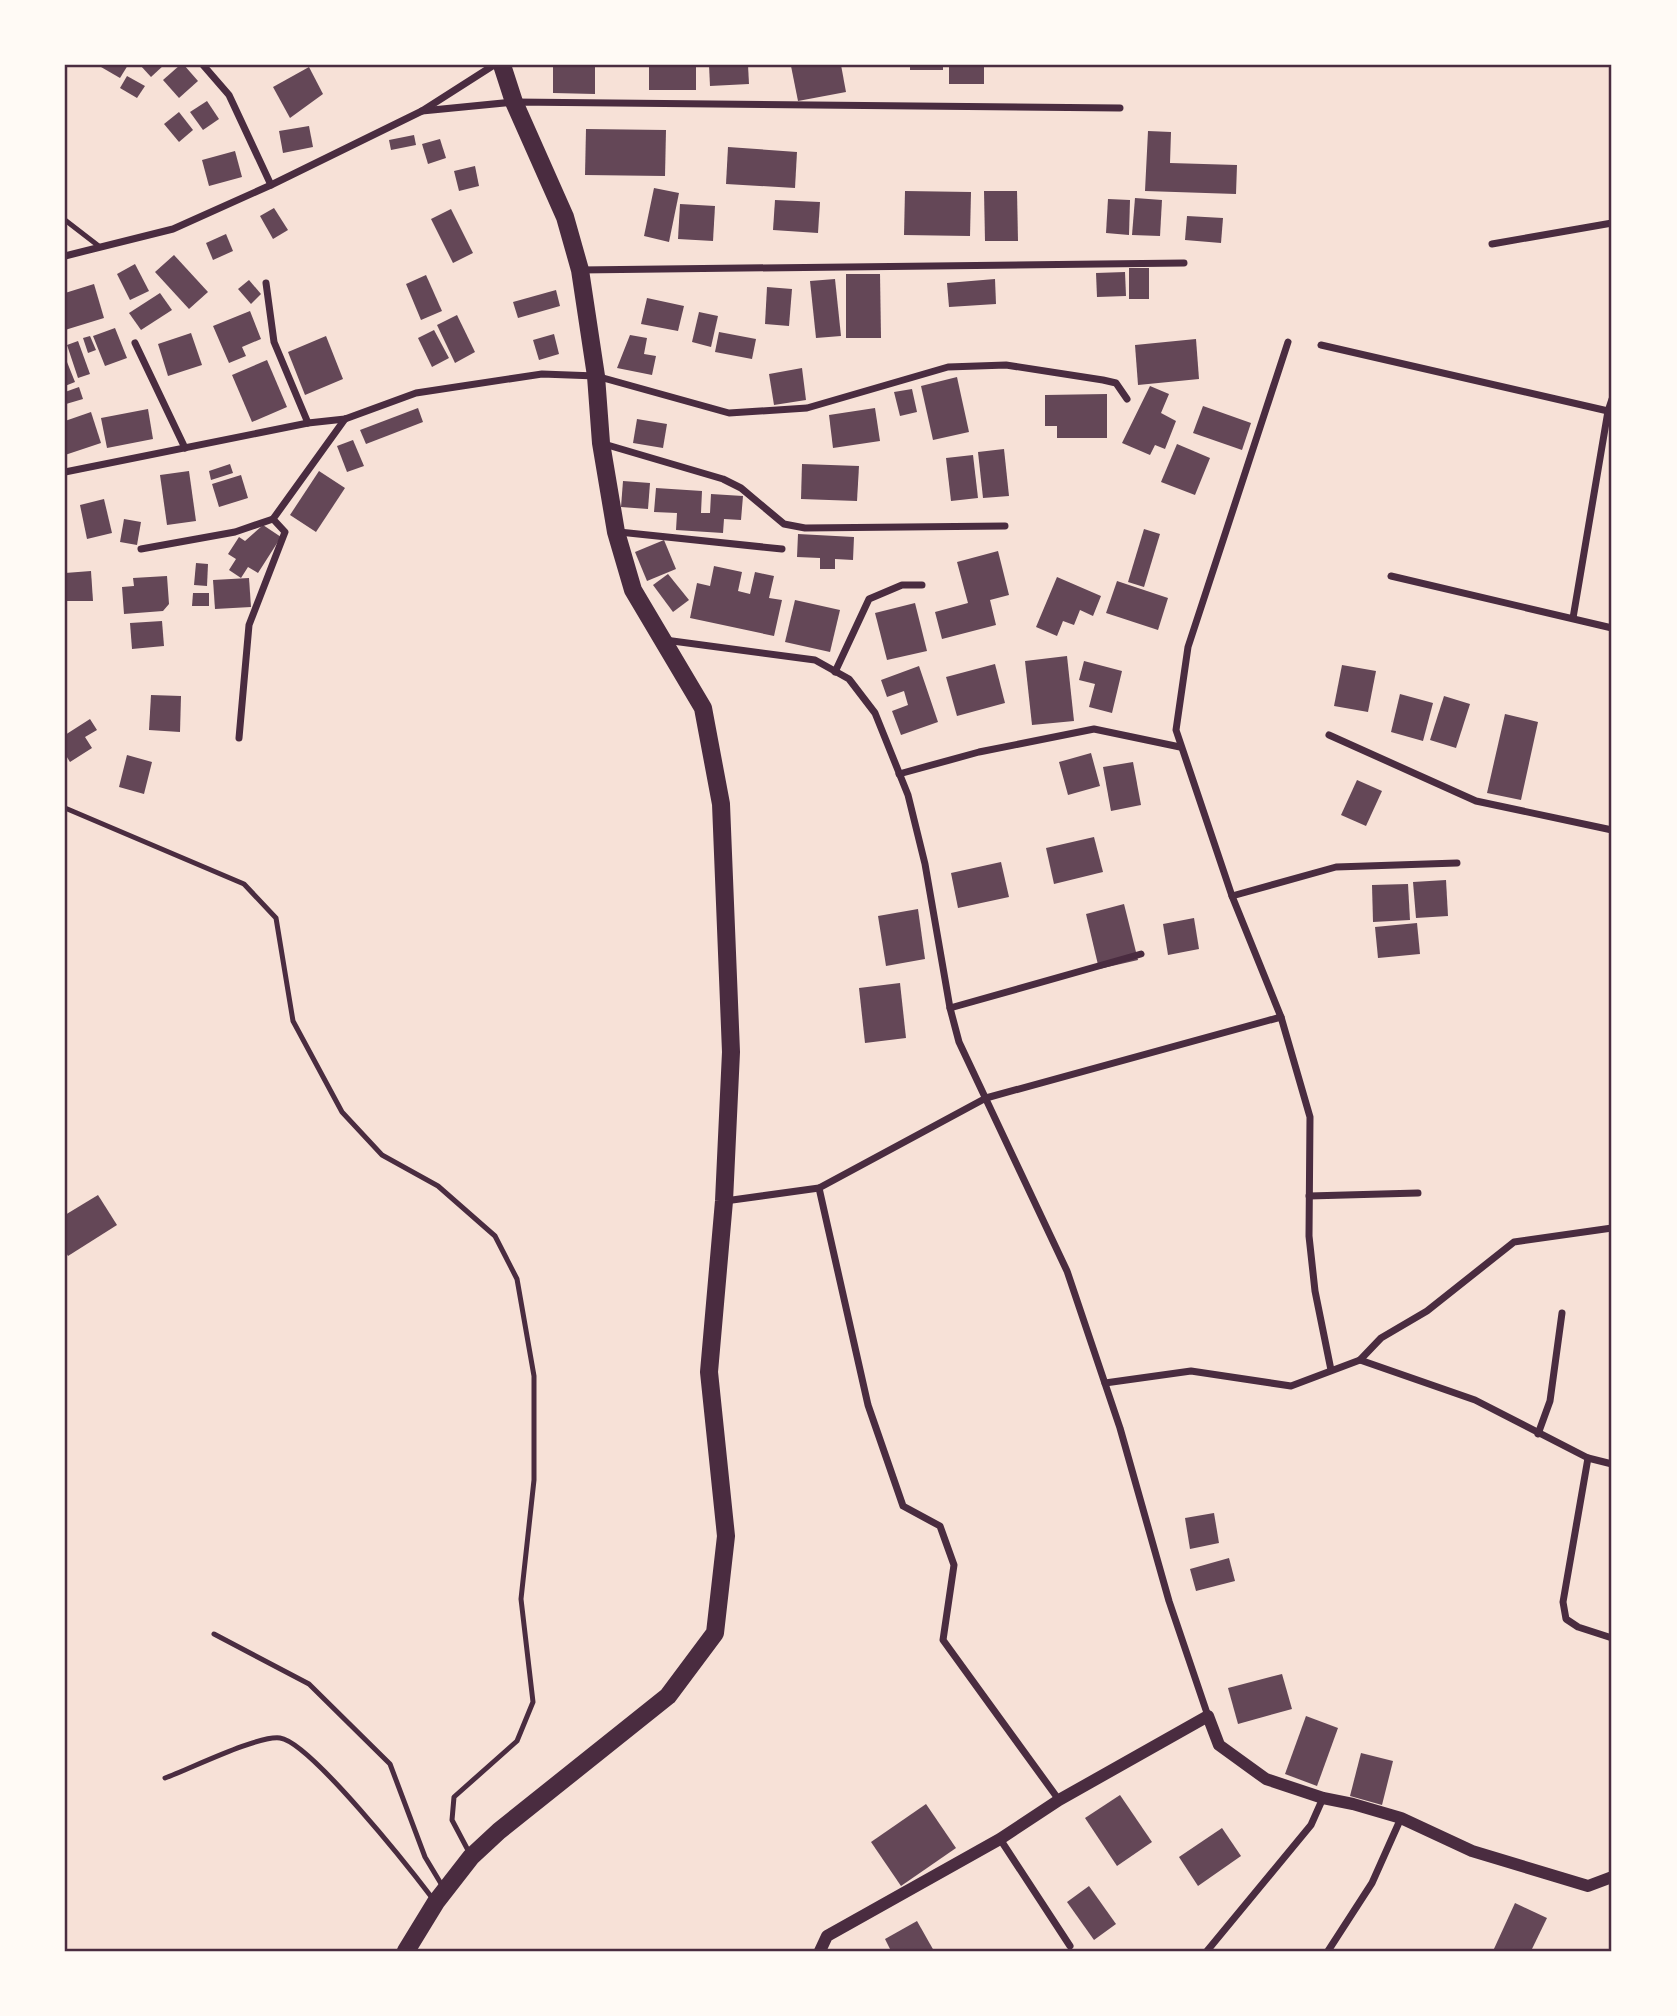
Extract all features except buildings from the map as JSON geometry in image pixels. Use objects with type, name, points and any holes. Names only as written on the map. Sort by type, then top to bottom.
[{"type":"main road","points":[[406,1951],[440,1896],[471,1857],[499,1831],[668,1696],[715,1633],[726,1536],[709,1372],[724,1201],[731,1052],[721,804],[703,708],[633,590],[616,532],[601,443],[596,376],[580,270],[565,217],[514,102],[502,65]]},
{"type":"street","points":[[203,65],[229,95],[271,185]]},
{"type":"street","points":[[65,256],[173,229],[271,185],[422,111],[495,65]]},
{"type":"street","points":[[422,111],[514,102],[1120,108]]},
{"type":"street","points":[[1492,244],[1612,223]]},
{"type":"street","points":[[580,270],[1184,263]]},
{"type":"street","points":[[266,283],[274,342],[308,423]]},
{"type":"street","points":[[1288,342],[1188,647],[1176,730],[1232,896],[1281,1017],[1310,1117],[1308,1236],[1315,1292],[1331,1370]]},
{"type":"street","points":[[135,343],[185,448]]},
{"type":"street","points":[[1321,345],[1608,411]]},
{"type":"street","points":[[65,472],[308,423],[345,419],[416,393],[542,373],[596,376],[729,413],[807,408],[948,367],[1006,365],[1103,380],[1116,383],[1127,399]]},
{"type":"street","points":[[1573,618],[1612,399]]},
{"type":"street","points":[[141,549],[235,532],[273,519],[345,419]]},
{"type":"street","points":[[601,443],[723,479],[741,488],[784,524],[805,528],[1006,526]]},
{"type":"street","points":[[239,738],[249,625],[285,532],[273,519]]},
{"type":"street","points":[[616,532],[782,549]]},
{"type":"street","points":[[1391,576],[1612,628]]},
{"type":"street","points":[[835,672],[869,599],[902,585],[922,585]]},
{"type":"street","points":[[663,640],[815,660],[849,679],[875,713],[908,795],[925,864],[950,1008],[959,1042],[1066,1271],[1127,1450],[1169,1601],[1219,1745],[1266,1779],[1323,1798],[1401,1818],[1472,1851],[1588,1886],[1612,1877]]},
{"type":"street","points":[[900,774],[979,752],[1094,729],[1180,747]]},
{"type":"street","points":[[1329,736],[1476,801],[1612,830]]},
{"type":"street","points":[[1232,896],[1336,867],[1457,863]]},
{"type":"street","points":[[950,1008],[1141,954]]},
{"type":"street","points":[[724,1201],[819,1188],[986,1098],[1281,1017]]},
{"type":"street","points":[[819,1188],[868,1405],[903,1506],[940,1526],[954,1565],[943,1640],[1059,1800]]},
{"type":"street","points":[[1309,1196],[1418,1193]]},
{"type":"street","points":[[1105,1383],[1191,1371],[1291,1385],[1360,1360],[1381,1338],[1427,1311],[1514,1242],[1612,1228]]},
{"type":"street","points":[[1538,1434],[1550,1401],[1563,1313]]},
{"type":"street","points":[[1360,1360],[1475,1400],[1588,1458],[1612,1464]]},
{"type":"street","points":[[1588,1458],[1563,1602],[1566,1619],[1578,1627],[1612,1638]]},
{"type":"street","points":[[820,1951],[827,1936],[1000,1839],[1059,1800],[1208,1716]]},
{"type":"street","points":[[1207,1951],[1311,1825],[1323,1798]]},
{"type":"street","points":[[1328,1951],[1372,1883],[1401,1818]]},
{"type":"street","points":[[1000,1839],[1070,1946]]},
{"type":"lane","points":[[65,220],[100,247]]},
{"type":"lane","points":[[65,808],[244,884],[252,892],[276,918],[293,1021],[342,1112],[382,1155],[438,1186],[495,1236],[517,1279],[534,1376],[534,1480],[521,1599],[533,1702],[517,1741],[454,1797],[452,1821],[471,1857]]},
{"type":"lane","points":[[214,1634],[309,1684],[390,1764],[440,1896]]},
{"type":"lane","points":[[165,1779],[265,1738],[283,1738],[323,1768],[412,1870],[440,1896]]}]
